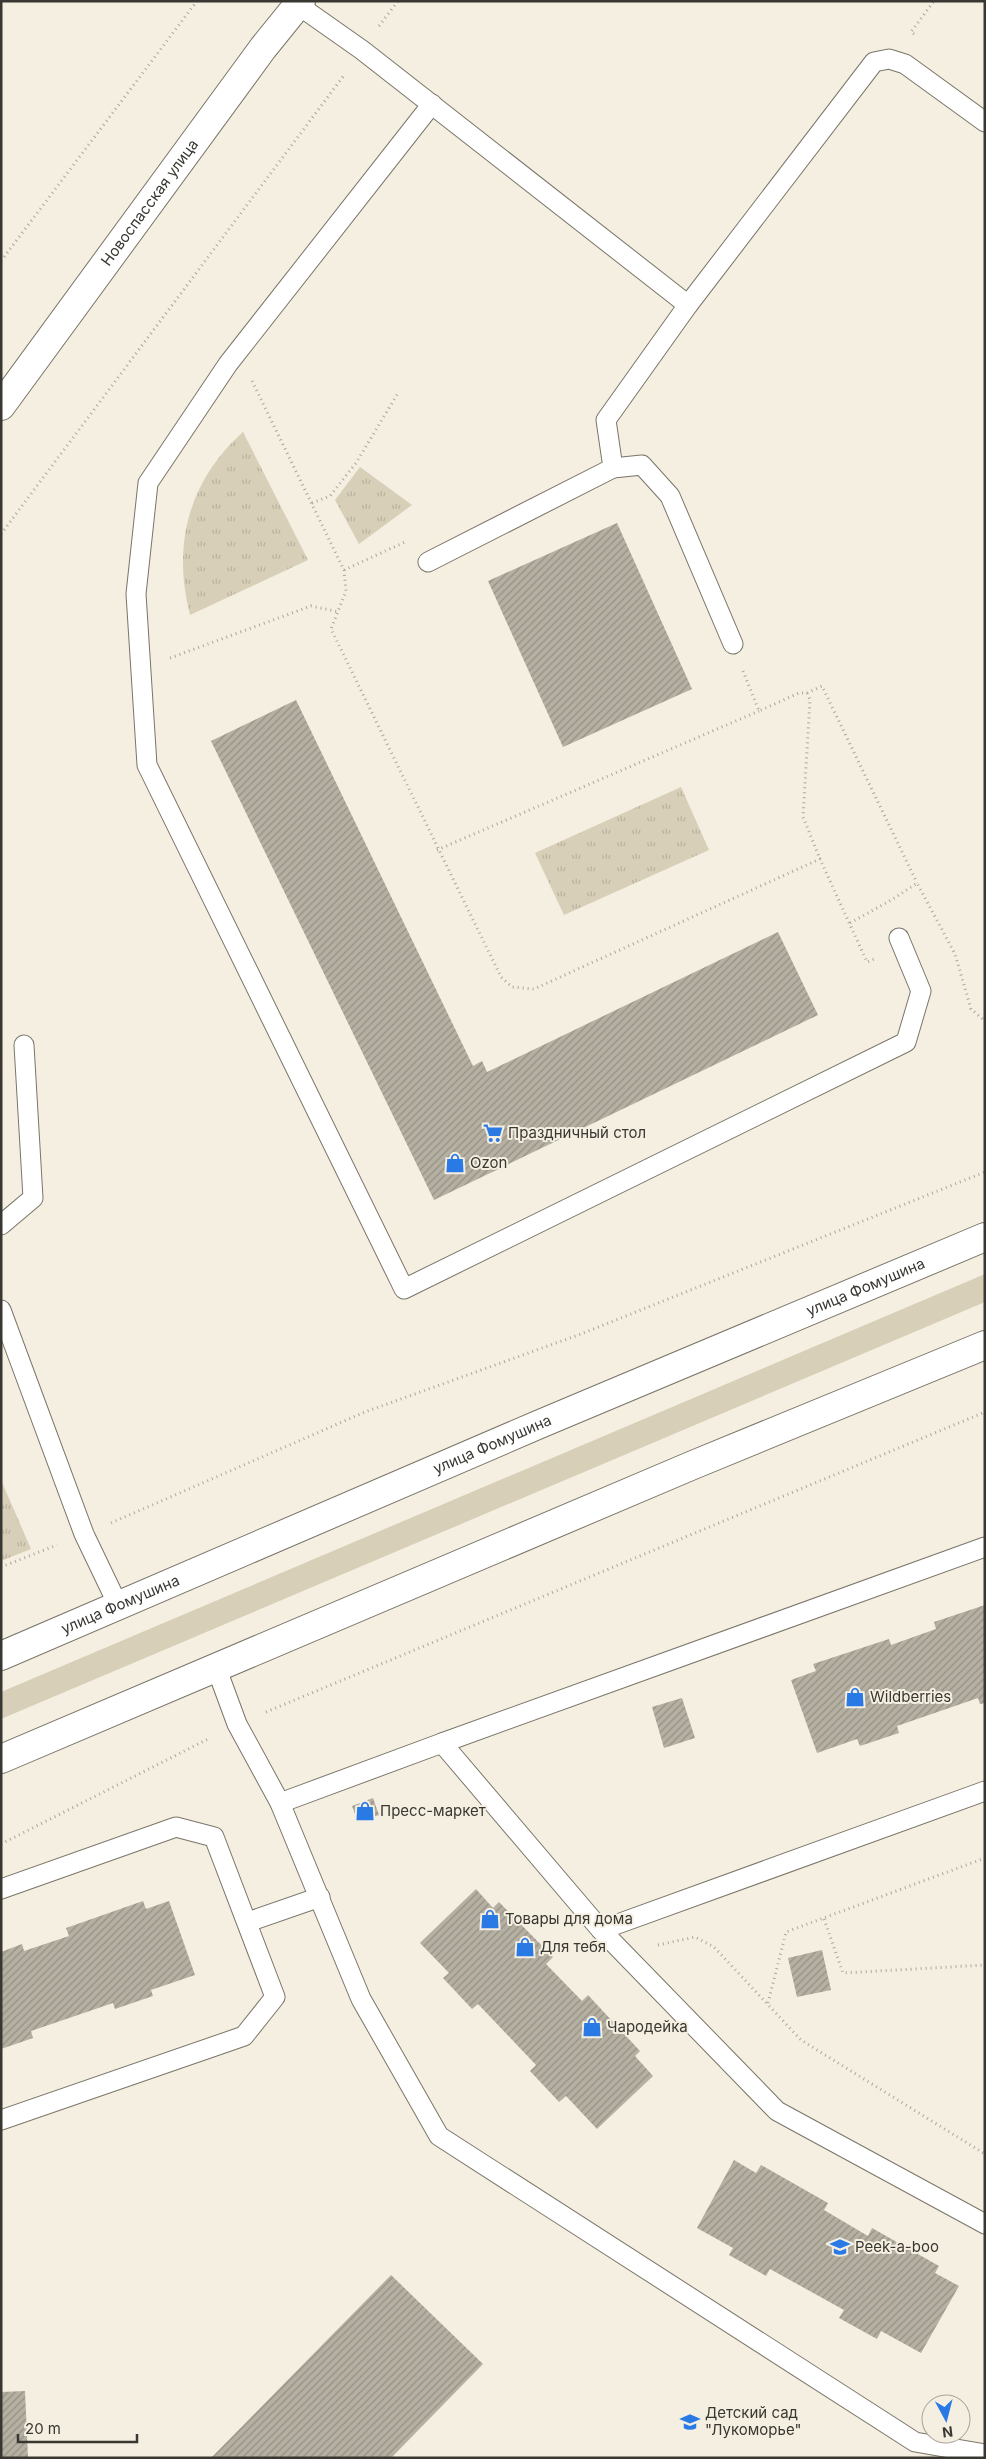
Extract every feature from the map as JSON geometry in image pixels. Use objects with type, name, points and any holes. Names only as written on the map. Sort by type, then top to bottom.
[{"type":"main road","name":"Новоспасская улица","points":[[1,406],[263,48],[300,3]]},
{"type":"main road","name":"улица Фомушина","points":[[1,1656],[119,1607],[540,1424],[985,1237]]},
{"type":"main road","points":[[1,1759],[693,1464],[985,1345]]},
{"type":"lane","points":[[300,3],[688,305]]},
{"type":"lane","points":[[613,468],[606,420],[688,305],[874,62],[889,59],[905,64],[985,122]]},
{"type":"lane","points":[[432,104],[237,351],[148,483],[136,594],[147,765],[404,1289],[906,1042],[921,991],[901,943]]},
{"type":"lane","points":[[428,562],[613,468],[642,464],[670,496],[733,644]]},
{"type":"lane","points":[[1,1225],[33,1198],[24,1045]]},
{"type":"lane","points":[[1,1310],[84,1534],[119,1607]]},
{"type":"lane","points":[[280,1803],[985,1547]]},
{"type":"lane","points":[[216,1667],[237,1724],[280,1803],[361,1999],[439,2136],[915,2442],[985,2454]]},
{"type":"lane","points":[[442,1743],[601,1930],[778,2111],[985,2224]]},
{"type":"lane","points":[[601,1930],[985,1792]]},
{"type":"lane","points":[[1,1889],[176,1828],[214,1837],[275,1997],[244,2036],[1,2120]]},
{"type":"lane","points":[[248,1922],[320,1897]]},
{"type":"path","points":[[1,261],[197,1]]},
{"type":"path","points":[[1,534],[398,1]]},
{"type":"path","points":[[918,38],[911,32],[934,1]]},
{"type":"path","points":[[237,351],[344,570],[346,591],[331,629],[501,977],[512,987],[534,989],[820,859]]},
{"type":"path","points":[[312,503],[330,496],[356,463],[398,392]]},
{"type":"path","points":[[344,570],[404,542],[428,562]]},
{"type":"path","points":[[141,668],[311,606],[339,612]]},
{"type":"path","points":[[733,644],[759,711]]},
{"type":"path","points":[[438,850],[799,693],[807,693],[822,686],[917,883]]},
{"type":"path","points":[[807,693],[810,700],[803,817],[867,962],[901,943]]},
{"type":"path","points":[[1,1568],[365,1412],[581,1334],[985,1172]]},
{"type":"path","points":[[1,1844],[237,1724],[985,1412]]},
{"type":"path","points":[[768,2003],[786,1932],[985,1858]]},
{"type":"path","points":[[824,1919],[843,1973],[985,1965]]},
{"type":"path","points":[[623,1952],[695,1937],[714,1947],[801,2040],[985,2154]]},
{"type":"green space","points":[[243,432],[308,560],[190,615],[183,564],[184,540],[189,516],[197,493],[209,472],[224,451]]},
{"type":"green space","points":[[360,467],[412,505],[359,544],[335,500]]},
{"type":"green space","points":[[681,787],[709,850],[564,915],[535,853]]},
{"type":"green space","points":[[985,1274],[985,1302],[1,1719],[1,1692]]},
{"type":"green space","points":[[1,1480],[31,1549],[1,1561]]},
{"type":"building","points":[[617,523],[692,689],[563,747],[488,581]]},
{"type":"building","points":[[296,700],[473,1066],[482,1061],[487,1072],[778,932],[818,1015],[434,1200],[211,741]]},
{"type":"building","points":[[985,1605],[985,1703],[980,1704],[978,1698],[897,1726],[899,1733],[860,1746],[857,1739],[817,1753],[791,1680],[816,1671],[813,1664],[889,1639],[891,1645],[936,1629],[934,1622]]},
{"type":"building","points":[[682,1698],[695,1738],[664,1748],[652,1707]]},
{"type":"building","name":"Пресс-маркет","points":[[373,1798],[379,1815],[358,1822],[352,1806]]},
{"type":"building","points":[[476,1889],[493,1908],[499,1902],[553,1957],[546,1964],[582,2001],[588,1995],[640,2051],[635,2056],[653,2076],[597,2129],[566,2096],[559,2102],[530,2071],[536,2065],[478,2004],[472,2009],[443,1978],[449,1973],[420,1943]]},
{"type":"building","points":[[143,1901],[146,1909],[169,1901],[195,1975],[151,1990],[153,1996],[115,2009],[113,2003],[31,2031],[33,2038],[1,2049],[1,1952],[22,1944],[24,1951],[69,1936],[66,1928]]},
{"type":"building","points":[[822,1950],[831,1990],[797,1997],[788,1958]]},
{"type":"building","points":[[734,2160],[756,2173],[761,2165],[828,2203],[824,2210],[868,2236],[872,2228],[939,2266],[935,2273],[959,2286],[921,2353],[881,2331],[877,2339],[839,2318],[844,2310],[770,2269],[766,2276],[729,2255],[733,2248],[697,2228]]},
{"type":"building","points":[[391,2275],[483,2364],[391,2458],[211,2458]]},
{"type":"building","points":[[25,2391],[28,2458],[1,2458],[1,2392]]},
{"type":"place","name":"Праздничный стол","points":[[493,1133]]},
{"type":"place","name":"Ozon","points":[[455,1163]]},
{"type":"place","name":"Wildberries","points":[[855,1697]]},
{"type":"place","name":"Пресс-маркет","points":[[365,1811]]},
{"type":"place","name":"Товары для дома","points":[[490,1919]]},
{"type":"place","name":"Для тебя","points":[[525,1947]]},
{"type":"place","name":"Чародейка","points":[[592,2027]]},
{"type":"place","name":"Peek-a-boo","points":[[840,2247]]},
{"type":"place","name":"Детский сад \"Лукоморье\"","points":[[690,2422]]}]
